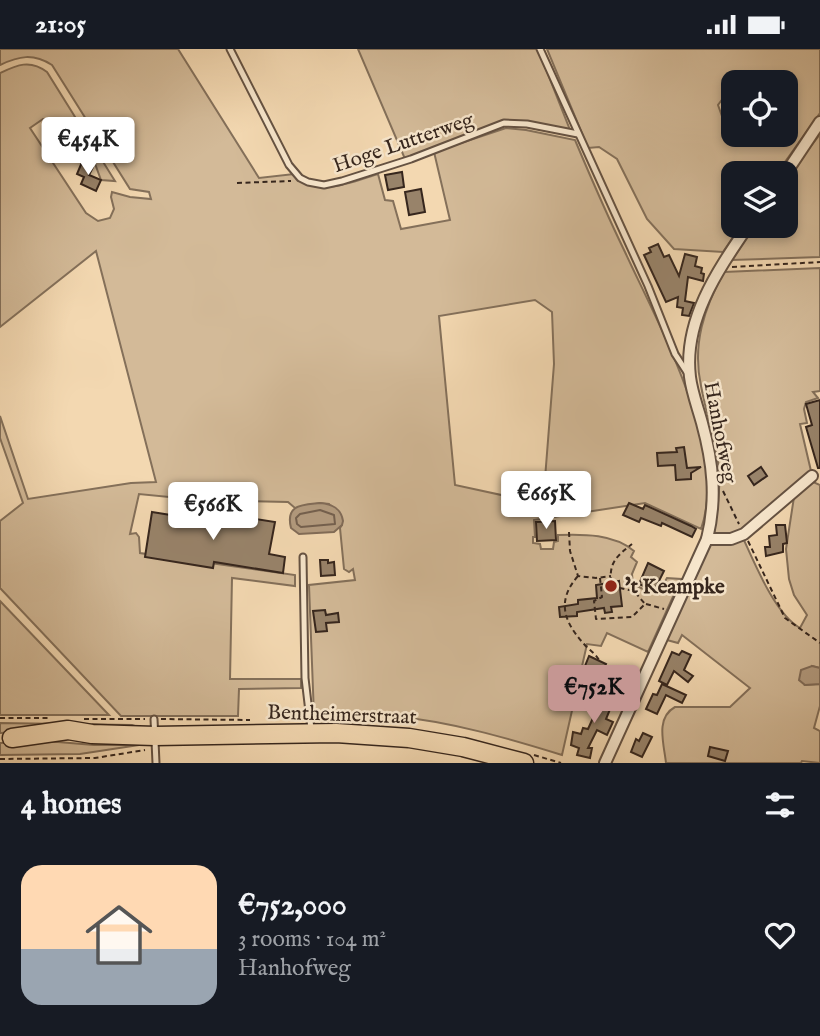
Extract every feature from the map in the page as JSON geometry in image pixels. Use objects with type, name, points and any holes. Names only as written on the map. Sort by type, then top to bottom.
[{"type":"main road","name":"Bentheimerstraat","points":[[6,738],[68,730],[92,734],[312,732],[409,738],[463,747],[524,763]]},
{"type":"street","points":[[794,161],[820,122]]},
{"type":"street","name":"Hanhofweg","points":[[605,763],[707,539],[713,508],[713,474],[690,377],[690,349],[707,291],[740,238]]},
{"type":"street","points":[[707,539],[731,539],[744,534],[812,476]]},
{"type":"lane","points":[[230,49],[289,165],[304,180]]},
{"type":"lane","points":[[540,49],[648,286],[675,353],[690,377]]},
{"type":"lane","name":"Hoge Lutterweg","points":[[304,180],[324,184],[342,181],[411,159],[504,123],[527,124],[578,134]]},
{"type":"lane","points":[[303,557],[305,678],[312,732]]},
{"type":"lane","points":[[154,734],[156,763]]},
{"type":"path","points":[[237,183],[304,180]]},
{"type":"path","points":[[720,267],[820,262]]},
{"type":"path","points":[[713,474],[785,618],[820,643]]},
{"type":"path","points":[[569,531],[570,551],[578,576]]},
{"type":"path","points":[[611,582],[610,569],[615,560],[632,544]]},
{"type":"path","points":[[578,576],[611,576]]},
{"type":"path","points":[[578,576],[565,596],[567,621],[599,660]]},
{"type":"path","points":[[600,578],[602,597],[594,601],[596,618],[632,617],[645,604]]},
{"type":"path","points":[[620,588],[634,591],[645,604],[673,613]]},
{"type":"path","points":[[0,759],[95,758],[154,734]]},
{"type":"shaded area","points":[[0,49],[178,49],[259,178],[294,174],[303,182],[323,187],[346,184],[378,174],[385,200],[393,201],[401,229],[450,220],[434,152],[506,128],[575,140],[686,388],[706,463],[707,497],[701,529],[645,503],[534,520],[533,543],[540,544],[541,549],[553,549],[558,535],[608,538],[634,551],[631,557],[637,562],[632,574],[633,584],[654,591],[660,581],[664,583],[667,578],[681,579],[648,652],[607,633],[601,646],[587,644],[562,755],[437,722],[374,715],[314,716],[309,585],[355,580],[353,569],[349,572],[344,569],[340,528],[342,525],[329,504],[295,508],[288,502],[200,500],[139,494],[130,534],[136,533],[139,537],[140,553],[295,575],[295,586],[232,578],[230,679],[301,679],[301,688],[239,689],[238,716],[121,716],[0,588],[0,521],[23,503],[0,438],[0,416],[28,499],[131,483],[156,482],[96,251],[0,327],[0,73],[29,64],[47,72],[115,181],[101,180],[94,161],[75,153],[68,131],[56,120],[43,119],[30,128],[86,213],[98,221],[110,218],[114,209],[112,192],[151,199],[149,192],[130,189],[52,65],[26,57],[0,65]],"holes":[[[535,300],[552,312],[554,364],[543,504],[455,485],[439,316]]]},
{"type":"shaded area","points":[[358,49],[538,49],[570,130],[526,122],[500,122],[405,159]]},
{"type":"shaded area","points":[[547,49],[820,49],[820,113],[798,144],[798,70],[721,70],[721,101],[718,105],[721,113],[721,147],[796,147],[786,161],[721,161],[721,238],[733,238],[723,252],[674,249],[647,219],[617,159],[599,147],[588,148]]},
{"type":"shaded area","points":[[820,134],[820,257],[732,260],[746,238],[798,238],[798,163]]},
{"type":"shaded area","points":[[820,268],[820,391],[813,392],[818,398],[806,402],[804,409],[807,423],[800,424],[811,471],[738,533],[714,535],[719,471],[701,386],[698,356],[702,327],[711,299],[724,272]]},
{"type":"shaded area","points":[[811,481],[820,485],[820,668],[812,666],[805,685],[820,684],[820,706],[814,728],[820,731],[820,763],[666,763],[662,732],[669,712],[675,707],[730,707],[750,688],[682,635],[678,643],[667,640],[709,543],[743,538],[774,600],[782,612],[800,628],[807,615],[794,595],[789,579],[786,549],[794,497]]},
{"type":"shaded area","points":[[0,601],[109,715],[0,715]]},
{"type":"shaded area","points":[[0,723],[132,725],[138,727],[0,733]]},
{"type":"shaded area","points":[[46,741],[139,745],[80,754],[0,755],[0,743]]},
{"type":"water","points":[[320,503],[338,510],[342,525],[334,532],[299,534],[291,528],[293,510],[302,505]]},
{"type":"water","points":[[812,666],[820,668],[820,684],[805,685],[799,680],[801,670]]},
{"type":"building","points":[[82,162],[93,167],[89,175],[101,180],[96,191],[81,184],[84,177],[77,174]]},
{"type":"building","points":[[402,172],[404,187],[388,190],[385,175]]},
{"type":"building","points":[[421,189],[425,212],[409,215],[405,192]]},
{"type":"building","points":[[658,244],[664,257],[669,255],[679,276],[685,254],[697,257],[695,266],[702,268],[703,281],[688,277],[685,301],[694,303],[689,316],[682,315],[683,308],[677,307],[678,297],[666,302],[644,255],[651,252],[649,248]]},
{"type":"building","points":[[820,400],[818,468],[806,427],[812,425],[806,404]]},
{"type":"building","points":[[684,447],[687,468],[701,467],[691,473],[691,479],[676,480],[675,465],[658,466],[657,453],[677,452],[676,448]]},
{"type":"building","points":[[761,467],[767,476],[754,485],[748,476]]},
{"type":"building","points":[[629,503],[643,509],[645,505],[696,529],[692,537],[662,523],[661,526],[641,518],[639,522],[623,515]]},
{"type":"building","points":[[152,512],[233,525],[235,516],[275,522],[269,554],[285,557],[283,573],[214,562],[213,568],[145,557]]},
{"type":"building","points":[[555,521],[556,540],[537,541],[536,522]]},
{"type":"building","points":[[776,525],[785,525],[787,543],[783,544],[783,552],[766,556],[765,547],[770,547],[769,536],[777,535]]},
{"type":"building","points":[[320,560],[334,562],[335,575],[321,576]]},
{"type":"building","points":[[648,563],[664,571],[654,591],[639,584]]},
{"type":"building","points":[[619,581],[622,606],[611,607],[612,612],[605,613],[604,608],[577,612],[577,616],[560,617],[559,607],[578,604],[578,600],[597,598],[596,585]]},
{"type":"building","points":[[325,610],[326,615],[338,613],[339,622],[326,623],[327,631],[316,632],[313,611]]},
{"type":"building","points":[[682,651],[691,655],[684,670],[693,676],[688,682],[674,671],[667,685],[659,681],[672,652],[679,655]]},
{"type":"building","points":[[589,656],[606,664],[601,675],[590,670],[586,678],[581,676]]},
{"type":"building","points":[[662,684],[686,695],[682,703],[666,695],[657,714],[646,709],[653,694],[657,695]]},
{"type":"building","points":[[602,687],[610,691],[606,699],[613,702],[606,719],[613,722],[607,735],[597,730],[588,748],[592,748],[590,758],[577,755],[579,748],[571,745],[573,732],[581,734],[583,728],[588,729],[598,707],[594,705]]},
{"type":"building","points":[[643,733],[652,737],[642,757],[631,752],[636,739],[639,741]]},
{"type":"building","points":[[710,747],[728,751],[725,761],[708,756]]},
{"type":"place","name":"'t Keampke","points":[[611,586]]}]
